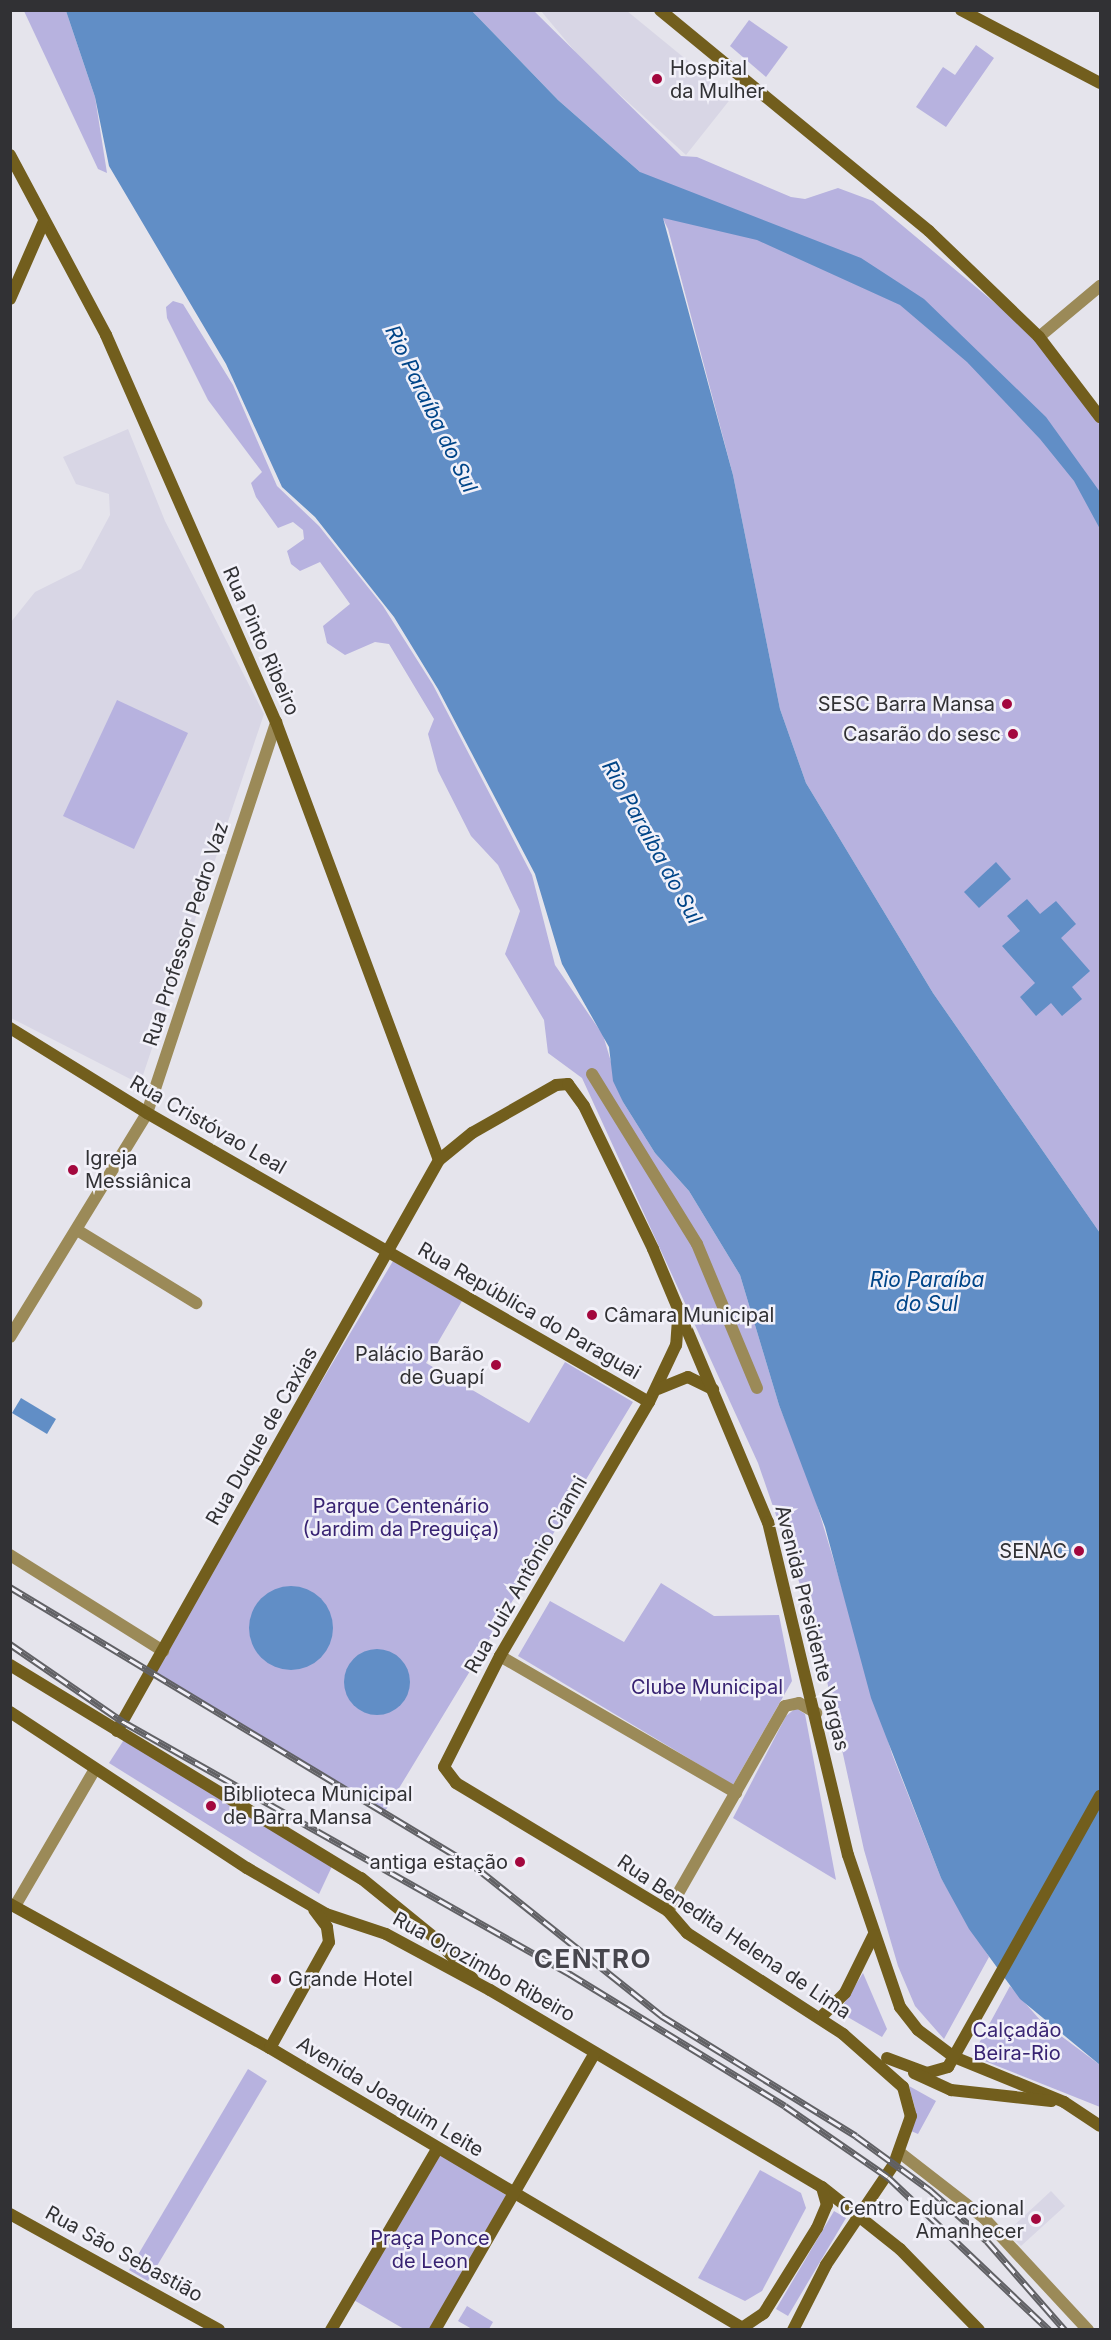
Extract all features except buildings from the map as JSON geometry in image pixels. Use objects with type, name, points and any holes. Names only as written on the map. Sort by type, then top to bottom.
[{"type":"street","points":[[660,10],[881,190],[1039,336],[1101,417]]},
{"type":"street","points":[[961,10],[1101,83]]},
{"type":"street","name":"Rua Pinto Ribeiro","points":[[10,154],[106,335],[276,722],[439,1160]]},
{"type":"street","points":[[10,299],[44,221]]},
{"type":"street","points":[[1039,336],[1101,286]]},
{"type":"street","name":"Rua Professor Pedro Vaz","points":[[10,1338],[147,1113],[276,722]]},
{"type":"street","name":"Rua Cristóvao Leal","points":[[10,1028],[147,1113],[389,1253]]},
{"type":"street","points":[[592,1074],[697,1244],[757,1388]]},
{"type":"street","name":"Avenida Presidente Vargas","points":[[439,1160],[472,1133],[556,1085],[573,1088],[584,1106],[678,1315],[714,1389],[768,1522],[816,1713],[848,1855],[873,1936],[900,2007],[918,2030],[954,2057],[1064,2102],[1101,2126]]},
{"type":"street","name":"Rua Duque de Caxias","points":[[117,1731],[389,1253],[439,1160]]},
{"type":"street","points":[[77,1230],[196,1303]]},
{"type":"street","name":"Rua República do Paraguai","points":[[389,1253],[649,1402]]},
{"type":"street","name":"Rua Juiz Antônio Cianni","points":[[445,1770],[450,1745],[649,1402],[676,1345],[678,1315]]},
{"type":"street","name":"Rua Juiz Antônio Cianni","points":[[649,1402],[675,1378],[695,1379],[714,1389]]},
{"type":"street","points":[[10,1555],[163,1651]]},
{"type":"street","points":[[500,1656],[736,1793]]},
{"type":"street","points":[[10,1665],[361,1878],[436,1939],[476,1982]]},
{"type":"street","points":[[668,1911],[787,1704],[800,1703],[816,1713]]},
{"type":"street","name":"Rua Orozimbo Ribeiro","points":[[10,1712],[94,1771],[307,1903],[386,1934],[476,1982],[822,2187],[859,2215],[979,2330]]},
{"type":"street","name":"Rua Benedita Helena de Lima","points":[[445,1770],[463,1786],[668,1911],[687,1933],[843,2034],[903,2087],[911,2116],[899,2152]]},
{"type":"street","points":[[12,1908],[94,1771]]},
{"type":"street","points":[[887,2058],[932,2073],[945,2070],[989,1989],[1101,1796]]},
{"type":"street","points":[[270,2048],[329,1942],[327,1927],[307,1903]]},
{"type":"street","name":"Avenida Joaquim Leite","points":[[12,1908],[270,2048],[742,2328]]},
{"type":"street","points":[[820,2018],[836,2007],[873,1936]]},
{"type":"street","points":[[843,2034],[951,2090],[1064,2102]]},
{"type":"street","points":[[435,2330],[595,2053]]},
{"type":"street","points":[[331,2330],[437,2149]]},
{"type":"street","points":[[793,2330],[859,2215],[899,2152],[984,2218],[1088,2330]]},
{"type":"street","points":[[742,2328],[764,2313],[817,2228],[827,2205],[822,2187]]},
{"type":"street","name":"Rua São Sebastião","points":[[10,2214],[219,2330]]},
{"type":"shaded area","name":"Hospital da Mulher","points":[[541,11],[627,11],[732,97],[686,155],[583,61]]},
{"type":"shaded area","points":[[128,429],[165,521],[264,714],[140,1084],[11,1018],[11,622],[35,592],[81,569],[110,515],[109,494],[76,484],[63,457]]},
{"type":"shaded area","name":"Centro Educacional Amanhecer","points":[[1051,2191],[1065,2206],[1021,2246],[1007,2232]]},
{"type":"green space","points":[[24,11],[66,11],[95,97],[107,173],[98,169]]},
{"type":"green space","name":"SESC Barra Mansa","points":[[472,11],[534,11],[681,156],[697,157],[791,197],[805,199],[838,188],[873,201],[1037,338],[1100,419],[1100,1233],[933,993],[806,783],[780,709],[733,475],[668,229],[640,172],[558,100]]},
{"type":"green space","points":[[749,20],[788,47],[766,77],[730,46]]},
{"type":"green space","points":[[976,45],[994,58],[946,127],[916,107],[943,67],[955,75]]},
{"type":"green space","points":[[173,301],[183,304],[233,385],[277,486],[319,526],[383,606],[433,685],[532,875],[555,965],[603,1035],[623,1102],[655,1153],[689,1191],[740,1275],[779,1405],[811,1485],[892,1754],[941,1878],[989,1957],[944,2039],[915,2006],[898,1966],[864,1850],[816,1631],[758,1463],[582,1078],[548,1053],[544,1020],[505,954],[520,911],[498,865],[471,836],[438,771],[428,734],[434,719],[389,644],[375,642],[345,655],[327,643],[323,626],[350,604],[320,562],[300,571],[291,564],[287,551],[304,539],[303,530],[293,522],[278,528],[256,497],[251,483],[262,472],[208,400],[167,318],[166,307]]},
{"type":"green space","points":[[117,700],[188,733],[134,849],[63,816]]},
{"type":"green space","name":"Parque Centenário (Jardim da Preguiça)","points":[[393,1261],[462,1301],[426,1363],[529,1423],[565,1362],[633,1402],[384,1813],[150,1671]]},
{"type":"green space","name":"Clube Municipal","points":[[661,1583],[714,1616],[779,1615],[792,1681],[733,1785],[518,1656],[550,1601],[624,1642]]},
{"type":"green space","points":[[796,1708],[805,1714],[836,1880],[733,1818],[786,1716]]},
{"type":"green space","points":[[127,1735],[334,1862],[319,1894],[109,1763]]},
{"type":"green space","points":[[863,1973],[887,2029],[882,2037],[839,2012]]},
{"type":"green space","name":"Calçadão Beira-Rio","points":[[1010,1986],[1041,2021],[1100,2065],[1100,2107],[972,2056]]},
{"type":"green space","points":[[248,2069],[267,2081],[148,2281],[129,2270]]},
{"type":"green space","points":[[909,2086],[936,2101],[918,2134],[911,2131],[915,2108]]},
{"type":"green space","name":"Praça Ponce de Leon","points":[[440,2154],[509,2197],[430,2329],[404,2329],[352,2299]]},
{"type":"green space","points":[[760,2170],[801,2193],[806,2208],[762,2291],[745,2301],[698,2278]]},
{"type":"green space","points":[[834,2211],[846,2218],[788,2316],[776,2309]]},
{"type":"green space","points":[[467,2306],[493,2322],[489,2329],[472,2329],[458,2321]]},
{"type":"water","name":"Rio Paraíba do Sul","points":[[66,11],[472,11],[558,100],[640,172],[861,258],[924,299],[1046,417],[1100,492],[1100,529],[1074,481],[1040,439],[967,362],[900,305],[757,240],[663,218],[733,475],[780,709],[806,783],[933,993],[1100,1233],[1100,2065],[1020,1999],[969,1929],[941,1878],[871,1698],[825,1527],[779,1405],[740,1275],[689,1191],[655,1153],[623,1102],[613,1081],[609,1047],[562,964],[535,874],[438,689],[394,617],[315,517],[282,487],[226,364],[109,166],[95,97]]},
{"type":"water","points":[[996,862],[1011,879],[979,908],[964,892]]},
{"type":"water","points":[[1027,899],[1040,914],[1056,901],[1076,924],[1061,938],[1090,971],[1072,987],[1082,999],[1062,1016],[1051,1003],[1036,1016],[1020,997],[1035,983],[1002,946],[1020,931],[1007,916]]},
{"type":"water","points":[[21,1398],[56,1419],[47,1434],[12,1413]]},
{"type":"water","points":[[291,1586],[307,1589],[326,1605],[333,1628],[330,1644],[314,1663],[291,1670],[275,1667],[256,1651],[249,1628],[252,1612],[268,1593]]},
{"type":"water","points":[[377,1649],[389,1652],[400,1659],[407,1670],[410,1682],[407,1694],[400,1705],[389,1712],[377,1715],[365,1712],[354,1705],[347,1694],[344,1682],[347,1670],[354,1659],[365,1652]]},
{"type":"railway","points":[[10,1587],[478,1869],[662,2016],[856,2136],[930,2190],[987,2241],[1065,2330]]},
{"type":"railway","points":[[10,1644],[122,1721],[570,1974],[785,2106],[888,2177],[1049,2330]]},
{"type":"place","name":"Hospital da Mulher","points":[[657,79]]},
{"type":"place","name":"SESC Barra Mansa","points":[[1007,704]]},
{"type":"place","name":"Casarão do sesc","points":[[1013,734]]},
{"type":"place","name":"Igreja Messiânica","points":[[73,1170]]},
{"type":"place","name":"Câmara Municipal","points":[[592,1315]]},
{"type":"place","name":"Palácio Barão de Guapí","points":[[496,1365]]},
{"type":"place","name":"SENAC","points":[[1079,1551]]},
{"type":"place","name":"Biblioteca Municipal de Barra Mansa","points":[[211,1806]]},
{"type":"place","name":"antiga estação","points":[[520,1862]]},
{"type":"place","name":"Grande Hotel","points":[[276,1979]]},
{"type":"place","name":"Centro Educacional Amanhecer","points":[[1036,2219]]},
{"type":"district","name":"CENTRO","points":[[593,1959]]}]
